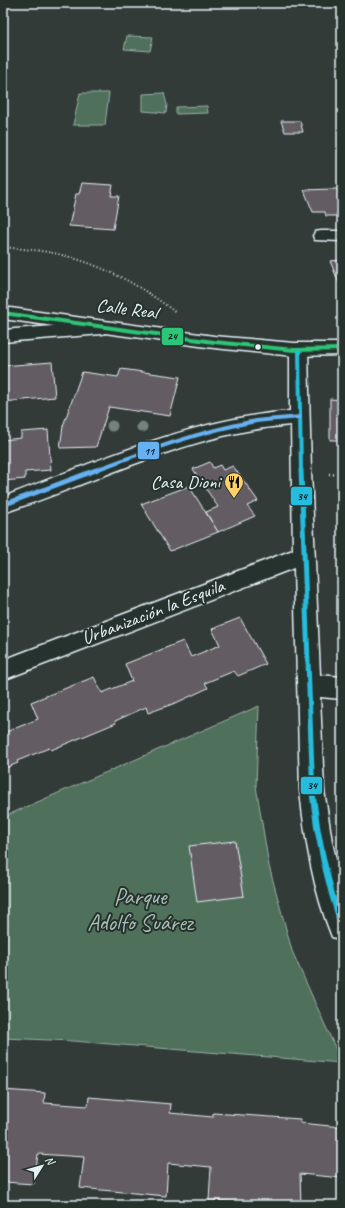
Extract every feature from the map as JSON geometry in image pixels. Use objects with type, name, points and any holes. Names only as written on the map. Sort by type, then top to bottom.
[{"type":"street","points":[[320,236],[342,236]]},
{"type":"street","name":"Calle Real","points":[[3,313],[102,328],[203,340],[299,350],[342,349]]},
{"type":"street","points":[[3,336],[102,328]]},
{"type":"street","points":[[299,350],[312,790],[316,825],[328,879],[342,927]]},
{"type":"street","points":[[3,505],[108,466],[217,430],[247,423],[300,417]]},
{"type":"street","name":"Urbanización la Esquila","points":[[3,670],[304,555]]},
{"type":"street","points":[[309,685],[342,688]]},
{"type":"path","points":[[3,247],[60,254],[91,264],[118,276],[162,301],[203,340]]},
{"type":"green space","points":[[127,36],[153,37],[150,51],[124,49]]},
{"type":"green space","points":[[80,93],[109,93],[105,125],[73,125]]},
{"type":"green space","points":[[164,93],[167,105],[166,113],[143,111],[143,94]]},
{"type":"green space","points":[[207,106],[208,113],[176,114],[176,107]]},
{"type":"green space","name":"Parque Adolfo Suárez","points":[[259,706],[256,786],[269,866],[292,951],[342,1063],[73,1041],[3,1038],[3,817]]},
{"type":"building","points":[[281,121],[300,121],[303,132],[285,132]]},
{"type":"building","points":[[82,183],[113,185],[111,196],[119,196],[113,229],[69,226],[76,194],[79,194]]},
{"type":"building","points":[[342,189],[342,212],[337,212],[337,216],[326,216],[325,212],[313,212],[304,190]]},
{"type":"building","points":[[341,260],[342,283],[339,283],[330,261]]},
{"type":"building","points":[[52,362],[55,397],[3,402],[3,366]]},
{"type":"building","points":[[121,369],[180,377],[170,416],[109,407],[96,447],[60,448],[63,426],[82,372],[118,377]]},
{"type":"building","points":[[330,399],[342,400],[342,440],[330,440]]},
{"type":"building","points":[[48,430],[51,470],[25,472],[25,479],[3,481],[3,440],[21,438],[21,432]]},
{"type":"building","points":[[210,462],[213,468],[220,465],[223,470],[233,466],[258,501],[247,506],[255,516],[218,532],[206,512],[218,507],[193,469]]},
{"type":"building","points":[[189,486],[218,532],[170,551],[141,504]]},
{"type":"building","points":[[240,618],[266,664],[238,676],[234,671],[205,683],[208,688],[178,702],[148,713],[146,707],[115,721],[116,723],[51,750],[49,748],[17,761],[18,763],[3,769],[3,724],[6,732],[38,719],[31,702],[94,677],[102,693],[132,681],[125,664],[183,641],[191,657],[220,645],[212,629]]},
{"type":"building","points":[[235,841],[244,896],[197,902],[189,846]]},
{"type":"building","points":[[3,1090],[45,1093],[44,1103],[88,1106],[89,1097],[171,1104],[170,1113],[213,1117],[213,1113],[300,1119],[300,1123],[341,1127],[340,1116],[342,1116],[342,1178],[300,1174],[301,1205],[209,1200],[211,1167],[168,1163],[166,1196],[80,1188],[84,1157],[38,1154],[34,1184],[3,1182]]},
{"type":"transit line","name":"24","points":[[3,313],[214,342],[294,350],[342,349]]},
{"type":"transit line","name":"34","points":[[299,351],[301,471],[312,790],[323,859],[331,894],[342,927]]},
{"type":"transit line","name":"11","points":[[3,505],[184,439],[252,422],[300,417]]},
{"type":"place","name":"Casa Dioni","points":[[234,499]]}]
